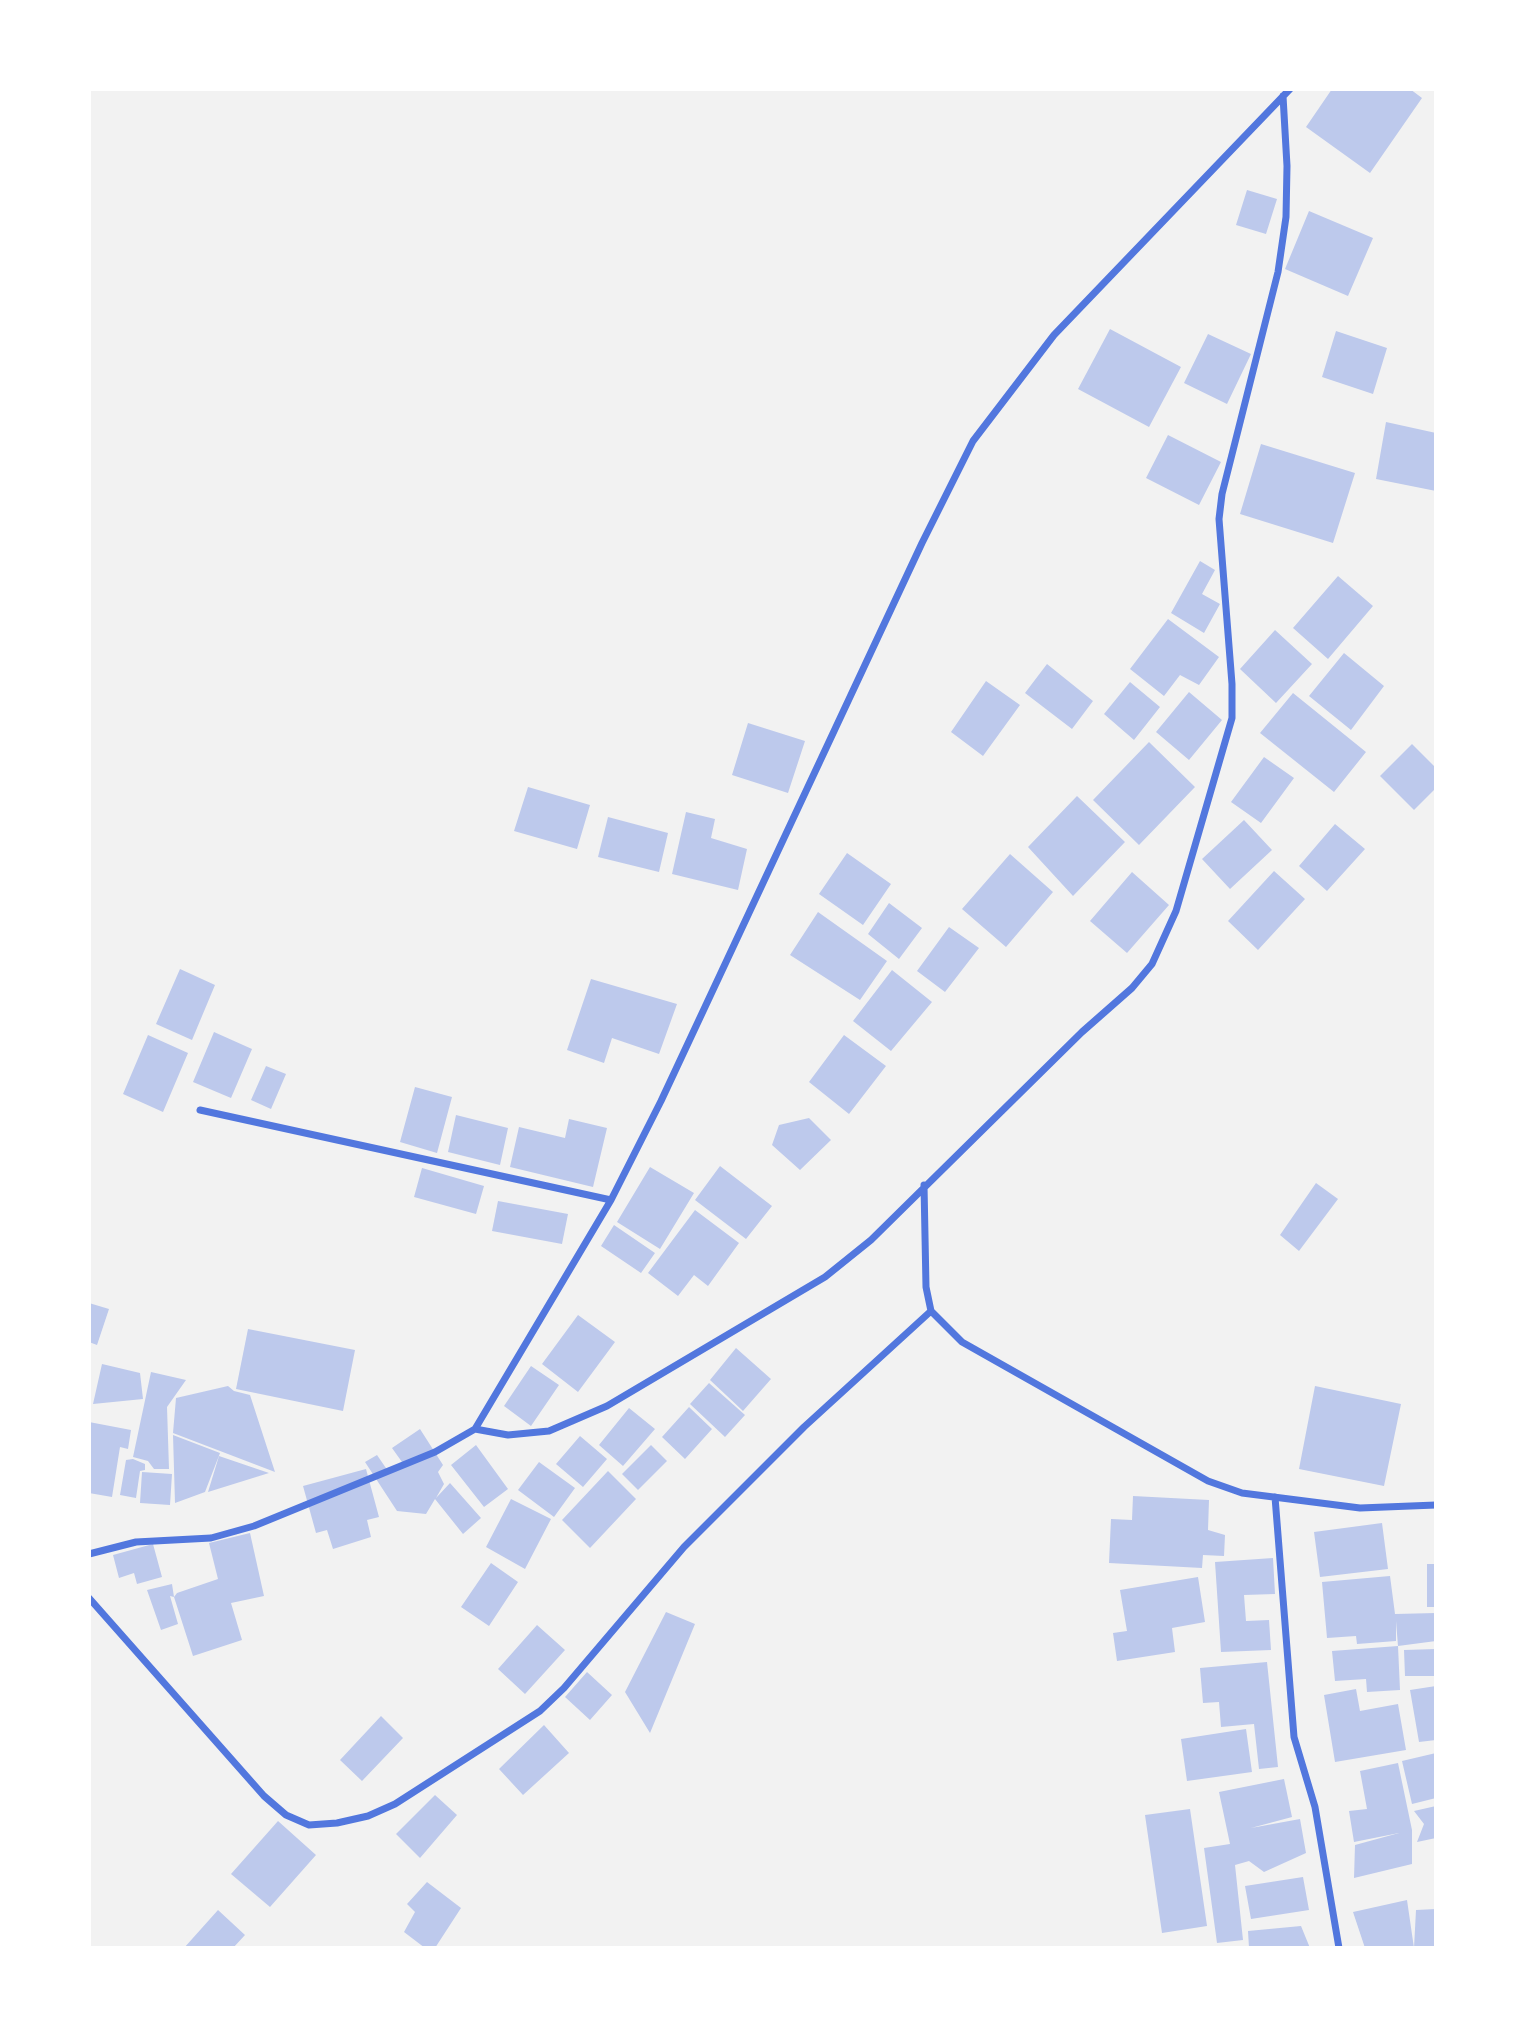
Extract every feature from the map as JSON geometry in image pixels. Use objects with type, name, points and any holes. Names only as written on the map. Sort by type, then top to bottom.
[{"type":"street","points":[[89,1554],[136,1542],[211,1538],[254,1526],[435,1452],[475,1429],[611,1200],[973,441],[1054,335],[1290,89]]},
{"type":"street","points":[[475,1429],[509,1435],[550,1431],[607,1406],[825,1277],[871,1240],[924,1185],[1132,988],[1152,964],[1176,911],[1232,718],[1232,684],[1219,519],[1222,494],[1278,272],[1286,217],[1287,166],[1283,96]]},
{"type":"street","points":[[200,1110],[611,1200]]},
{"type":"street","points":[[924,1185],[926,1287],[931,1311],[962,1342],[1174,1464],[1208,1481],[1242,1493],[1360,1508],[1436,1505]]},
{"type":"street","points":[[89,1598],[264,1796],[286,1815],[309,1825],[337,1823],[368,1816],[395,1804],[540,1711],[564,1688],[684,1546],[804,1427],[931,1311]]},
{"type":"street","points":[[1275,1497],[1294,1737],[1315,1807],[1339,1948]]},
{"type":"building","points":[[1332,89],[1410,89],[1422,98],[1370,173],[1306,127]]},
{"type":"building","points":[[1247,190],[1277,199],[1266,234],[1236,225]]},
{"type":"building","points":[[1309,211],[1373,238],[1348,296],[1285,269]]},
{"type":"building","points":[[1110,329],[1181,367],[1149,427],[1078,389]]},
{"type":"building","points":[[1336,331],[1387,348],[1373,394],[1322,377]]},
{"type":"building","points":[[1208,334],[1251,354],[1227,404],[1184,383]]},
{"type":"building","points":[[1386,422],[1436,433],[1436,491],[1376,479]]},
{"type":"building","points":[[1168,435],[1221,462],[1199,505],[1146,478]]},
{"type":"building","points":[[1261,444],[1355,473],[1333,543],[1240,514]]},
{"type":"building","points":[[1200,561],[1215,570],[1202,594],[1220,604],[1204,633],[1171,613]]},
{"type":"building","points":[[1338,576],[1373,606],[1328,659],[1293,628]]},
{"type":"building","points":[[1168,619],[1219,657],[1199,685],[1180,675],[1164,696],[1130,669]]},
{"type":"building","points":[[1275,630],[1312,664],[1276,703],[1240,669]]},
{"type":"building","points":[[1344,653],[1384,686],[1351,730],[1309,696]]},
{"type":"building","points":[[1047,664],[1093,701],[1072,729],[1025,693]]},
{"type":"building","points":[[986,681],[1020,705],[983,756],[951,732]]},
{"type":"building","points":[[1130,682],[1160,707],[1134,740],[1104,714]]},
{"type":"building","points":[[1189,692],[1222,720],[1189,760],[1156,732]]},
{"type":"building","points":[[1293,693],[1366,752],[1334,792],[1260,733]]},
{"type":"building","points":[[748,723],[805,741],[788,793],[732,775]]},
{"type":"building","points":[[1149,742],[1195,787],[1139,845],[1093,800]]},
{"type":"building","points":[[1412,744],[1436,768],[1436,788],[1414,810],[1380,776]]},
{"type":"building","points":[[1264,757],[1294,778],[1261,823],[1231,802]]},
{"type":"building","points":[[528,787],[590,805],[577,849],[514,831]]},
{"type":"building","points":[[1077,796],[1125,842],[1073,896],[1028,847]]},
{"type":"building","points":[[686,812],[715,819],[711,838],[747,849],[738,890],[672,874]]},
{"type":"building","points":[[608,817],[668,833],[659,872],[598,857]]},
{"type":"building","points":[[1244,820],[1272,850],[1230,889],[1202,859]]},
{"type":"building","points":[[1335,824],[1365,849],[1327,891],[1299,866]]},
{"type":"building","points":[[847,853],[891,884],[863,925],[819,894]]},
{"type":"building","points":[[1010,854],[1053,892],[1006,947],[962,909]]},
{"type":"building","points":[[1274,871],[1305,899],[1258,950],[1228,921]]},
{"type":"building","points":[[1132,872],[1169,905],[1127,953],[1090,921]]},
{"type":"building","points":[[889,903],[922,928],[899,959],[868,934]]},
{"type":"building","points":[[818,912],[887,961],[860,1000],[790,955]]},
{"type":"building","points":[[949,927],[979,948],[945,992],[917,971]]},
{"type":"building","points":[[180,969],[215,985],[192,1040],[156,1024]]},
{"type":"building","points":[[892,970],[932,1002],[891,1051],[853,1021]]},
{"type":"building","points":[[591,979],[677,1004],[659,1054],[612,1038],[604,1063],[567,1050]]},
{"type":"building","points":[[214,1032],[252,1049],[231,1098],[193,1082]]},
{"type":"building","points":[[148,1035],[188,1053],[163,1112],[123,1094]]},
{"type":"building","points":[[844,1035],[886,1066],[849,1114],[809,1082]]},
{"type":"building","points":[[266,1066],[286,1074],[271,1109],[251,1100]]},
{"type":"building","points":[[415,1087],[452,1097],[437,1153],[400,1142]]},
{"type":"building","points":[[456,1115],[508,1128],[500,1165],[448,1152]]},
{"type":"building","points":[[809,1118],[831,1140],[800,1170],[772,1145],[779,1125]]},
{"type":"building","points":[[569,1119],[607,1128],[593,1187],[510,1167],[519,1127],[565,1138]]},
{"type":"building","points":[[720,1166],[772,1206],[746,1239],[695,1200]]},
{"type":"building","points":[[650,1167],[694,1193],[660,1249],[617,1222]]},
{"type":"building","points":[[422,1168],[484,1186],[476,1214],[414,1197]]},
{"type":"building","points":[[1316,1183],[1338,1199],[1299,1251],[1280,1235]]},
{"type":"building","points":[[498,1201],[568,1214],[562,1244],[492,1231]]},
{"type":"building","points":[[695,1210],[739,1243],[708,1286],[694,1275],[678,1296],[648,1273]]},
{"type":"building","points":[[614,1225],[655,1253],[641,1273],[601,1246]]},
{"type":"building","points":[[89,1303],[109,1309],[97,1345],[89,1342]]},
{"type":"building","points":[[578,1315],[615,1342],[578,1392],[542,1364]]},
{"type":"building","points":[[248,1329],[355,1350],[343,1411],[236,1389]]},
{"type":"building","points":[[736,1348],[771,1379],[743,1411],[710,1380]]},
{"type":"building","points":[[102,1364],[140,1373],[143,1399],[93,1404]]},
{"type":"building","points":[[531,1366],[559,1385],[531,1426],[504,1406]]},
{"type":"building","points":[[151,1372],[186,1380],[167,1407],[169,1469],[154,1469],[148,1461],[133,1457]]},
{"type":"building","points":[[709,1383],[745,1415],[725,1437],[690,1404]]},
{"type":"building","points":[[228,1386],[234,1391],[250,1395],[275,1472],[173,1433],[176,1398]]},
{"type":"building","points":[[1315,1386],[1401,1404],[1384,1486],[1299,1469]]},
{"type":"building","points":[[689,1407],[712,1429],[685,1459],[662,1437]]},
{"type":"building","points":[[629,1408],[655,1429],[623,1466],[599,1445]]},
{"type":"building","points":[[89,1422],[131,1430],[128,1449],[120,1447],[112,1497],[89,1493]]},
{"type":"building","points":[[420,1429],[443,1465],[438,1472],[444,1484],[436,1498],[450,1483],[481,1518],[463,1534],[435,1499],[426,1514],[397,1511],[365,1462],[377,1455],[388,1471],[402,1462],[392,1448]]},
{"type":"building","points":[[173,1435],[220,1453],[205,1492],[175,1503]]},
{"type":"building","points":[[580,1436],[607,1459],[583,1487],[556,1464]]},
{"type":"building","points":[[476,1445],[508,1489],[484,1507],[451,1465]]},
{"type":"building","points":[[651,1445],[667,1461],[638,1490],[622,1474]]},
{"type":"building","points":[[219,1456],[269,1473],[208,1492]]},
{"type":"building","points":[[133,1459],[145,1464],[145,1470],[140,1471],[136,1498],[120,1495],[126,1460]]},
{"type":"building","points":[[539,1462],[575,1488],[554,1517],[518,1490]]},
{"type":"building","points":[[366,1469],[379,1517],[367,1520],[371,1537],[333,1549],[327,1530],[316,1533],[303,1486]]},
{"type":"building","points":[[608,1471],[636,1499],[590,1548],[562,1520]]},
{"type":"building","points":[[142,1472],[172,1474],[170,1505],[140,1503]]},
{"type":"building","points":[[1133,1496],[1209,1500],[1208,1530],[1225,1535],[1224,1556],[1203,1555],[1202,1568],[1109,1563],[1111,1519],[1132,1520]]},
{"type":"building","points":[[511,1499],[551,1519],[525,1569],[486,1547]]},
{"type":"building","points":[[1382,1523],[1388,1569],[1320,1577],[1314,1532]]},
{"type":"building","points":[[250,1533],[264,1596],[231,1603],[242,1640],[193,1656],[174,1597],[177,1593],[218,1579],[209,1543]]},
{"type":"building","points":[[153,1544],[162,1577],[137,1584],[134,1573],[119,1578],[113,1555]]},
{"type":"building","points":[[1273,1558],[1275,1594],[1244,1595],[1246,1621],[1269,1620],[1271,1650],[1221,1652],[1215,1562]]},
{"type":"building","points":[[491,1563],[518,1582],[489,1626],[461,1607]]},
{"type":"building","points":[[1427,1564],[1436,1564],[1436,1607],[1427,1607]]},
{"type":"building","points":[[1390,1576],[1395,1614],[1436,1613],[1436,1641],[1398,1646],[1396,1621],[1396,1641],[1357,1644],[1356,1636],[1327,1638],[1322,1582]]},
{"type":"building","points":[[1198,1577],[1205,1622],[1172,1628],[1175,1652],[1117,1661],[1113,1633],[1127,1631],[1120,1590]]},
{"type":"building","points":[[172,1584],[174,1597],[170,1596],[178,1624],[161,1630],[147,1590]]},
{"type":"building","points":[[666,1612],[695,1624],[650,1733],[625,1692]]},
{"type":"building","points":[[537,1625],[565,1650],[525,1694],[498,1669]]},
{"type":"building","points":[[1398,1646],[1400,1690],[1367,1692],[1366,1679],[1335,1681],[1332,1651]]},
{"type":"building","points":[[1436,1649],[1436,1676],[1405,1676],[1404,1650]]},
{"type":"building","points":[[1267,1662],[1278,1767],[1259,1769],[1254,1724],[1221,1727],[1219,1702],[1203,1703],[1200,1668]]},
{"type":"building","points":[[587,1672],[612,1695],[590,1720],[565,1697]]},
{"type":"building","points":[[1436,1686],[1436,1740],[1419,1742],[1410,1690]]},
{"type":"building","points":[[1356,1689],[1360,1711],[1398,1704],[1406,1750],[1335,1762],[1324,1695]]},
{"type":"building","points":[[381,1716],[403,1738],[362,1781],[340,1760]]},
{"type":"building","points":[[544,1725],[569,1753],[523,1795],[499,1769]]},
{"type":"building","points":[[1246,1729],[1252,1772],[1187,1781],[1181,1739]]},
{"type":"building","points":[[1436,1753],[1436,1798],[1412,1804],[1402,1761]]},
{"type":"building","points":[[1398,1763],[1412,1830],[1412,1864],[1354,1878],[1355,1845],[1399,1833],[1354,1842],[1349,1811],[1367,1809],[1360,1771]]},
{"type":"building","points":[[1284,1779],[1292,1817],[1251,1828],[1300,1819],[1306,1853],[1264,1872],[1249,1861],[1235,1865],[1243,1940],[1217,1943],[1204,1848],[1230,1844],[1219,1792]]},
{"type":"building","points":[[435,1795],[457,1815],[420,1858],[396,1834]]},
{"type":"building","points":[[1436,1806],[1436,1838],[1417,1842],[1424,1824],[1414,1811]]},
{"type":"building","points":[[1190,1809],[1207,1926],[1162,1933],[1145,1815]]},
{"type":"building","points":[[278,1821],[316,1855],[270,1907],[231,1874]]},
{"type":"building","points":[[1303,1877],[1309,1910],[1251,1919],[1245,1886]]},
{"type":"building","points":[[427,1882],[461,1908],[435,1948],[425,1948],[404,1932],[415,1912],[407,1904]]},
{"type":"building","points":[[1407,1900],[1414,1948],[1365,1948],[1353,1912]]},
{"type":"building","points":[[1436,1909],[1436,1948],[1414,1948],[1416,1910]]},
{"type":"building","points":[[218,1910],[245,1935],[233,1948],[184,1948]]},
{"type":"building","points":[[1301,1926],[1310,1948],[1249,1948],[1248,1931]]}]
